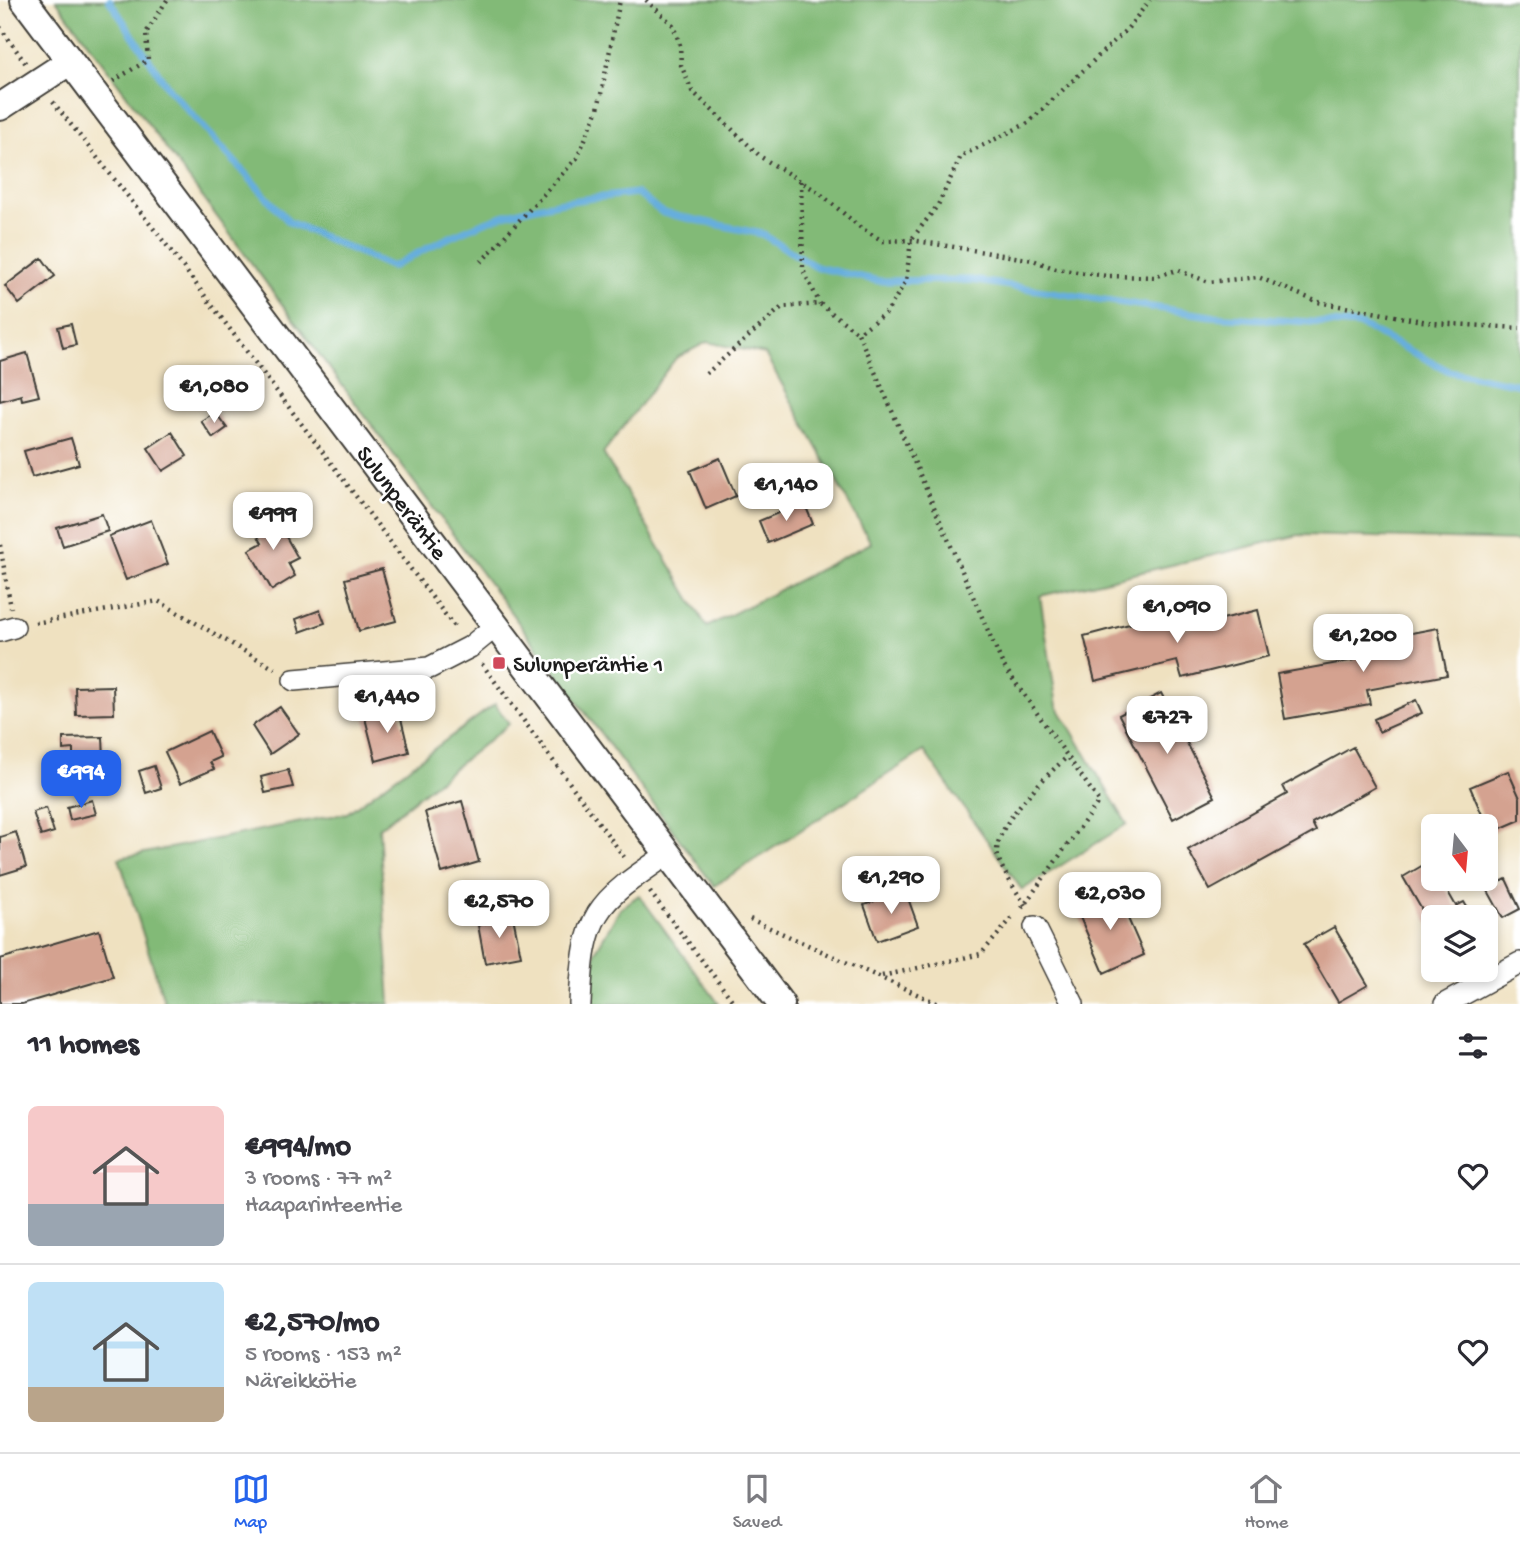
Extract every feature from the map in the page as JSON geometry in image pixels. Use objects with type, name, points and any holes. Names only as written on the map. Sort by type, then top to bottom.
[{"type":"street","name":"Sulunperäntie","points":[[24,0],[781,1004]]},
{"type":"street","points":[[0,107],[69,62]]},
{"type":"street","points":[[294,680],[429,668],[470,647],[497,625]]},
{"type":"street","points":[[580,1004],[583,950],[596,912],[637,874],[668,853]]},
{"type":"street","points":[[1035,928],[1073,1004]]},
{"type":"street","points":[[1445,1004],[1520,963]]},
{"type":"path","points":[[92,93],[148,60],[146,33],[167,0]]},
{"type":"path","points":[[481,262],[577,158],[598,109],[620,0]]},
{"type":"path","points":[[646,0],[673,25],[680,45],[681,65],[692,91],[761,158],[801,181],[861,228],[883,241],[911,240],[1033,260],[1056,269],[1106,276],[1154,277],[1177,270],[1209,282],[1258,277],[1318,302],[1433,323],[1520,328]]},
{"type":"path","points":[[858,333],[887,312],[905,281],[911,240],[938,205],[961,156],[1028,123],[1128,28],[1150,0]]},
{"type":"path","name":"Sulunperäntie","points":[[0,27],[470,647],[735,1004]]},
{"type":"path","points":[[801,181],[803,270],[820,304],[858,333],[1003,665],[1099,801],[1024,904],[981,954],[882,976]]},
{"type":"path","points":[[706,374],[782,307],[820,304]]},
{"type":"path","points":[[0,545],[7,629],[158,601],[294,680]]},
{"type":"path","points":[[1024,904],[997,855],[999,842],[1008,823],[1039,782],[1068,757]]},
{"type":"path","points":[[720,923],[740,915],[882,976],[939,1004]]},
{"type":"green space","points":[[56,0],[1520,0],[1520,541],[1299,535],[1040,596],[1057,706],[1127,824],[1022,890],[924,751],[714,886]],"holes":[[[707,342],[765,354],[871,543],[707,627],[603,453],[676,358]]]},
{"type":"green space","points":[[495,704],[509,724],[379,828],[390,1004],[165,1004],[119,858],[347,813]]},
{"type":"green space","points":[[639,895],[719,1004],[592,1004],[595,952],[620,909]]},
{"type":"building","points":[[42,258],[55,276],[19,304],[5,286]]},
{"type":"building","points":[[71,324],[76,345],[63,348],[58,327]]},
{"type":"building","points":[[27,353],[39,396],[22,400],[21,395],[0,401],[0,361]]},
{"type":"building","points":[[215,412],[227,428],[213,438],[201,421]]},
{"type":"building","points":[[172,432],[187,456],[163,471],[148,448]]},
{"type":"building","points":[[71,438],[79,464],[32,477],[24,451]]},
{"type":"building","points":[[720,458],[736,496],[706,509],[690,471]]},
{"type":"building","points":[[804,502],[813,524],[768,543],[759,521]]},
{"type":"building","points":[[272,512],[298,558],[288,563],[295,576],[272,590],[249,550],[262,543],[251,524]]},
{"type":"building","points":[[102,514],[108,531],[63,546],[57,528]]},
{"type":"building","points":[[151,520],[168,564],[126,580],[109,536]]},
{"type":"building","points":[[382,569],[396,621],[359,631],[345,579]]},
{"type":"building","points":[[320,610],[325,623],[300,632],[296,619]]},
{"type":"building","points":[[1258,610],[1269,656],[1182,678],[1177,661],[1095,681],[1084,636],[1175,612],[1179,630]]},
{"type":"building","points":[[1438,628],[1447,675],[1367,690],[1370,704],[1285,719],[1277,674],[1355,660],[1353,644]]},
{"type":"building","points":[[113,686],[114,714],[76,715],[75,687]]},
{"type":"building","points":[[1161,693],[1215,797],[1173,819],[1119,715]]},
{"type":"building","points":[[1416,700],[1422,713],[1379,732],[1374,719]]},
{"type":"building","points":[[280,707],[299,734],[270,754],[252,726]]},
{"type":"building","points":[[399,710],[409,752],[376,761],[365,718]]},
{"type":"building","points":[[209,731],[221,757],[210,762],[214,769],[180,784],[165,752]]},
{"type":"building","points":[[103,737],[104,758],[73,758],[73,749],[63,750],[63,738]]},
{"type":"building","points":[[1353,747],[1375,787],[1312,823],[1316,831],[1210,890],[1188,850],[1287,794],[1283,786]]},
{"type":"building","points":[[154,766],[161,788],[146,793],[139,771]]},
{"type":"building","points":[[288,770],[293,787],[265,793],[261,777]]},
{"type":"building","points":[[1508,771],[1520,798],[1520,820],[1498,830],[1498,814],[1482,814],[1470,787]]},
{"type":"building","points":[[92,800],[96,814],[70,820],[67,807]]},
{"type":"building","points":[[462,801],[479,862],[442,873],[425,812]]},
{"type":"building","points":[[46,808],[54,832],[41,836],[33,812]]},
{"type":"building","points":[[16,832],[26,867],[0,875],[0,837]]},
{"type":"building","points":[[1421,866],[1421,891],[1447,891],[1455,905],[1421,905],[1421,908],[1403,877]]},
{"type":"building","points":[[1506,879],[1520,909],[1503,918],[1488,891],[1498,891],[1498,883]]},
{"type":"building","points":[[905,890],[918,926],[877,941],[864,905]]},
{"type":"building","points":[[1116,891],[1144,955],[1104,973],[1076,908]]},
{"type":"building","points":[[513,917],[521,956],[485,963],[478,925]]},
{"type":"building","points":[[1334,927],[1368,985],[1338,1002],[1304,944]]},
{"type":"building","points":[[99,930],[113,977],[22,1004],[0,1004],[0,959]]},
{"type":"waterway","points":[[109,0],[169,89],[289,222],[392,267],[457,234],[515,212],[636,193],[663,213],[762,234],[816,267],[879,281],[971,280],[1211,316],[1360,325],[1449,371],[1520,385]]},
{"type":"place","name":"Sulunperäntie 1","points":[[499,663]]}]
